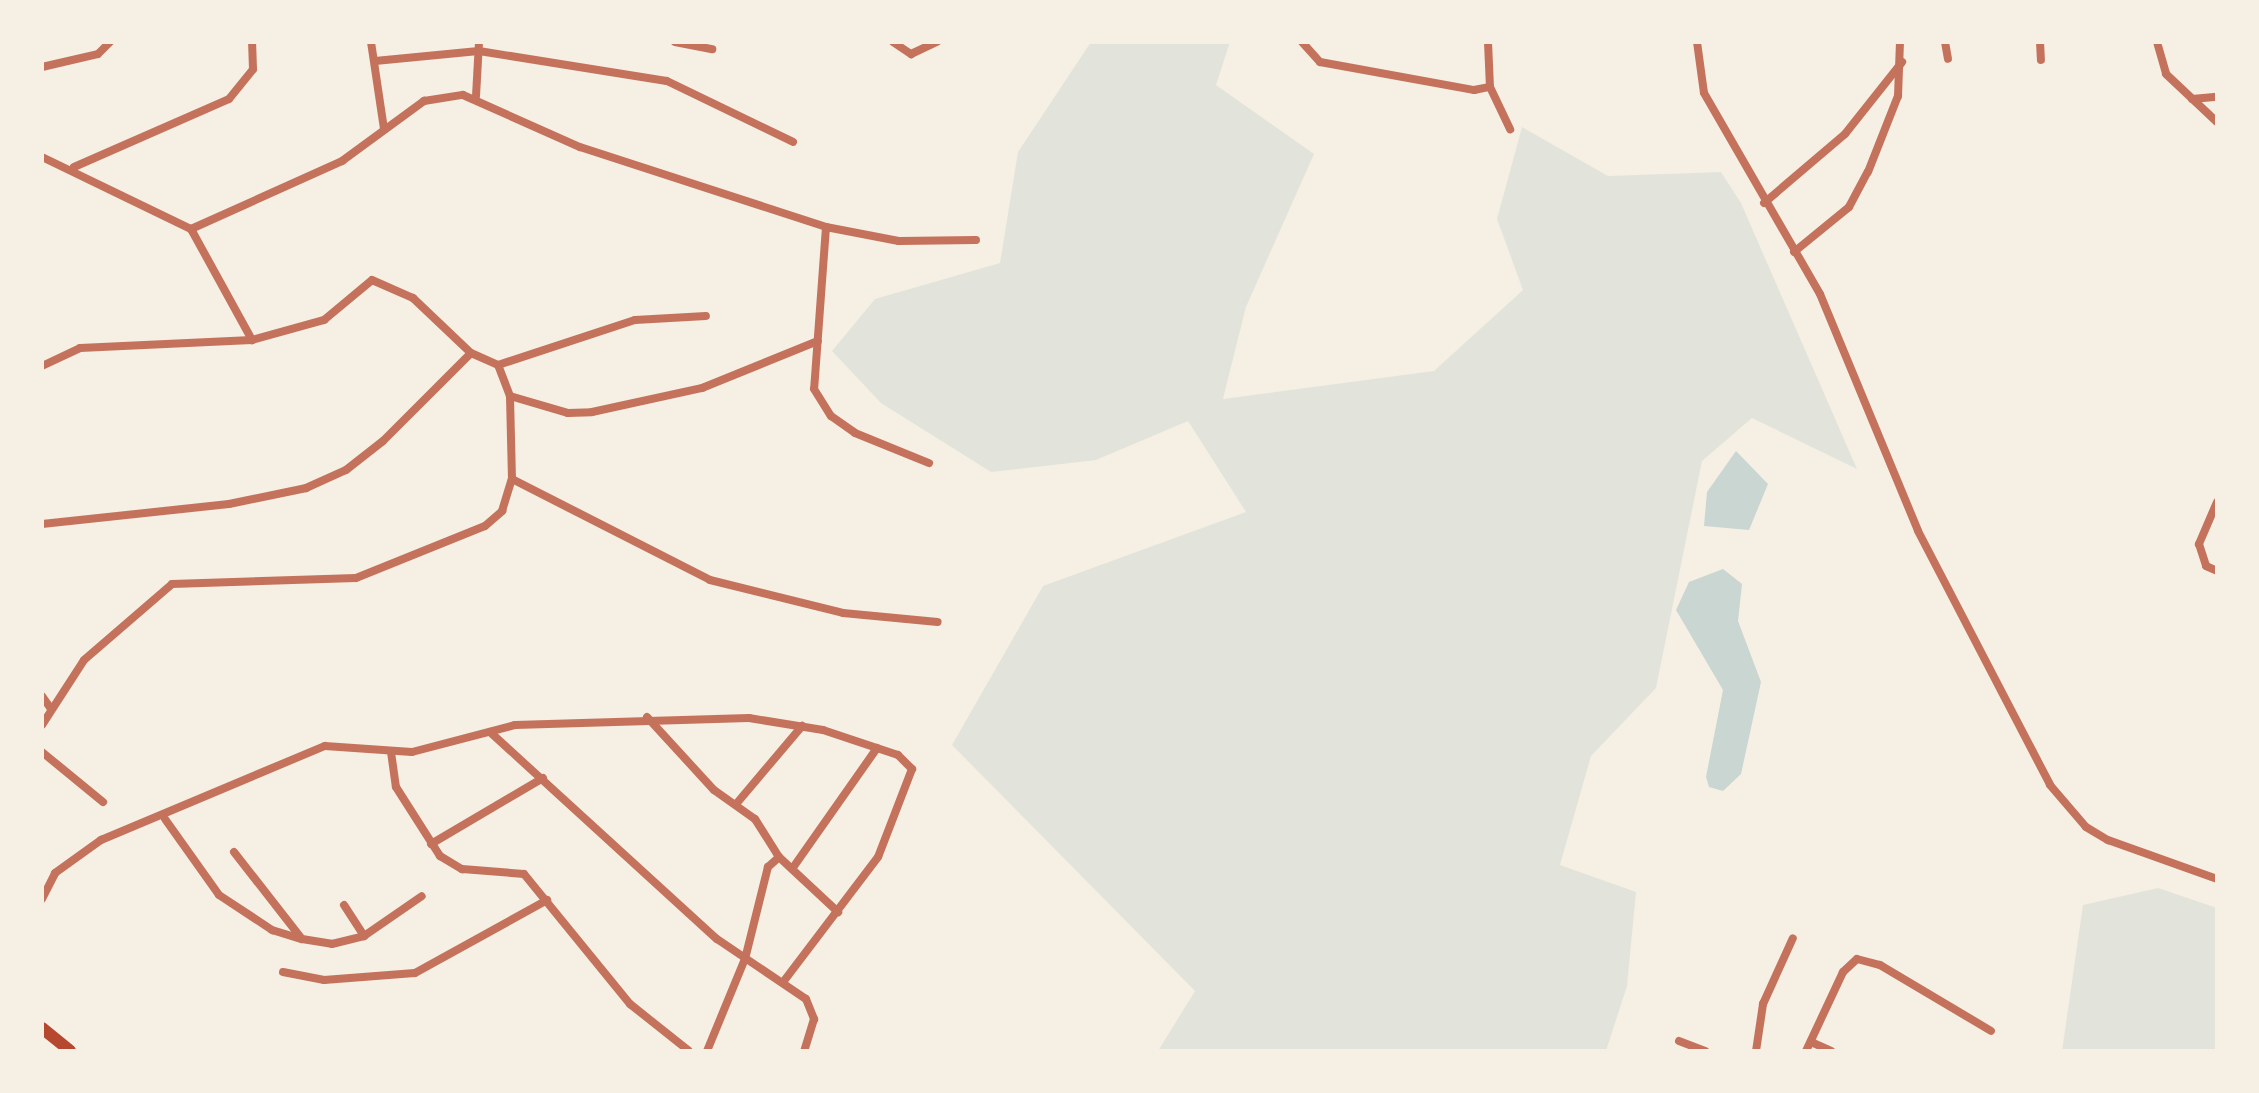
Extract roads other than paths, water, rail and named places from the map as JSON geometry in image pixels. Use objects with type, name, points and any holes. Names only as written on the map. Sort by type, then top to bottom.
[{"type":"main road","points":[[42,1028],[70,1051]]},
{"type":"street","points":[[42,67],[98,54],[110,42]]},
{"type":"street","points":[[74,167],[229,99],[248,82],[252,42]]},
{"type":"street","points":[[371,42],[384,129]]},
{"type":"street","points":[[675,42],[712,49]]},
{"type":"street","points":[[896,45],[911,54],[937,42]]},
{"type":"street","points":[[1302,42],[1320,62],[1474,90],[1490,87]]},
{"type":"street","points":[[1488,42],[1490,87],[1510,129]]},
{"type":"street","points":[[1697,42],[1704,93],[1764,203],[1820,294],[1918,531],[2050,785],[2086,827],[2108,840],[2217,879]]},
{"type":"street","points":[[1794,252],[1849,207],[1890,122],[1904,60],[1900,42]]},
{"type":"street","points":[[1945,42],[1948,59]]},
{"type":"street","points":[[2040,42],[2041,60]]},
{"type":"street","points":[[2157,42],[2160,65],[2217,122]]},
{"type":"street","points":[[375,61],[479,46],[667,81],[793,142]]},
{"type":"street","points":[[476,96],[479,46]]},
{"type":"street","points":[[1764,203],[1845,134],[1904,60]]},
{"type":"street","points":[[191,229],[279,195],[424,101],[476,96],[580,147],[826,227],[899,241],[976,240]]},
{"type":"street","points":[[2192,99],[2217,97]]},
{"type":"street","points":[[42,157],[74,167],[191,229],[252,340]]},
{"type":"street","points":[[826,227],[818,341],[811,374],[831,416],[882,447],[929,463]]},
{"type":"street","points":[[42,366],[80,348],[252,340],[324,320],[372,280],[413,298],[471,353],[498,365],[635,320],[706,316]]},
{"type":"street","points":[[510,396],[568,413],[592,412],[702,388],[818,341]]},
{"type":"street","points":[[42,524],[229,504],[306,488],[346,470],[383,441],[471,353]]},
{"type":"street","points":[[42,725],[84,660],[160,589],[189,581],[356,578],[406,563],[485,526],[502,511],[512,479],[510,396],[498,365]]},
{"type":"street","points":[[512,479],[710,580],[843,613],[938,622]]},
{"type":"street","points":[[2217,502],[2199,544],[2206,566],[2217,571]]},
{"type":"street","points":[[42,696],[51,709]]},
{"type":"street","points":[[647,717],[714,790],[737,803],[779,857],[838,912]]},
{"type":"street","points":[[42,899],[68,861],[126,829],[165,819],[245,774],[325,746],[391,752],[490,732],[647,717],[802,726],[906,759],[911,777],[891,834],[838,912],[783,982]]},
{"type":"street","points":[[737,803],[802,726]]},
{"type":"street","points":[[490,732],[745,959],[783,982],[813,1009],[804,1051]]},
{"type":"street","points":[[792,869],[877,748]]},
{"type":"street","points":[[42,752],[103,802]]},
{"type":"street","points":[[391,752],[396,787],[431,844],[462,869],[524,874],[630,1004],[689,1051]]},
{"type":"street","points":[[431,844],[543,778]]},
{"type":"street","points":[[165,819],[219,895],[272,930],[302,939],[332,944],[364,936],[422,896]]},
{"type":"street","points":[[234,852],[302,939]]},
{"type":"street","points":[[707,1051],[745,959],[763,881],[779,857]]},
{"type":"street","points":[[283,972],[324,980],[415,973],[547,900]]},
{"type":"street","points":[[344,905],[364,936]]},
{"type":"street","points":[[1756,1051],[1763,1004],[1793,938]]},
{"type":"street","points":[[1806,1051],[1843,972],[1857,959],[1880,965],[1991,1031]]},
{"type":"street","points":[[1679,1041],[1705,1051]]},
{"type":"street","points":[[1811,1042],[1831,1051]]}]
